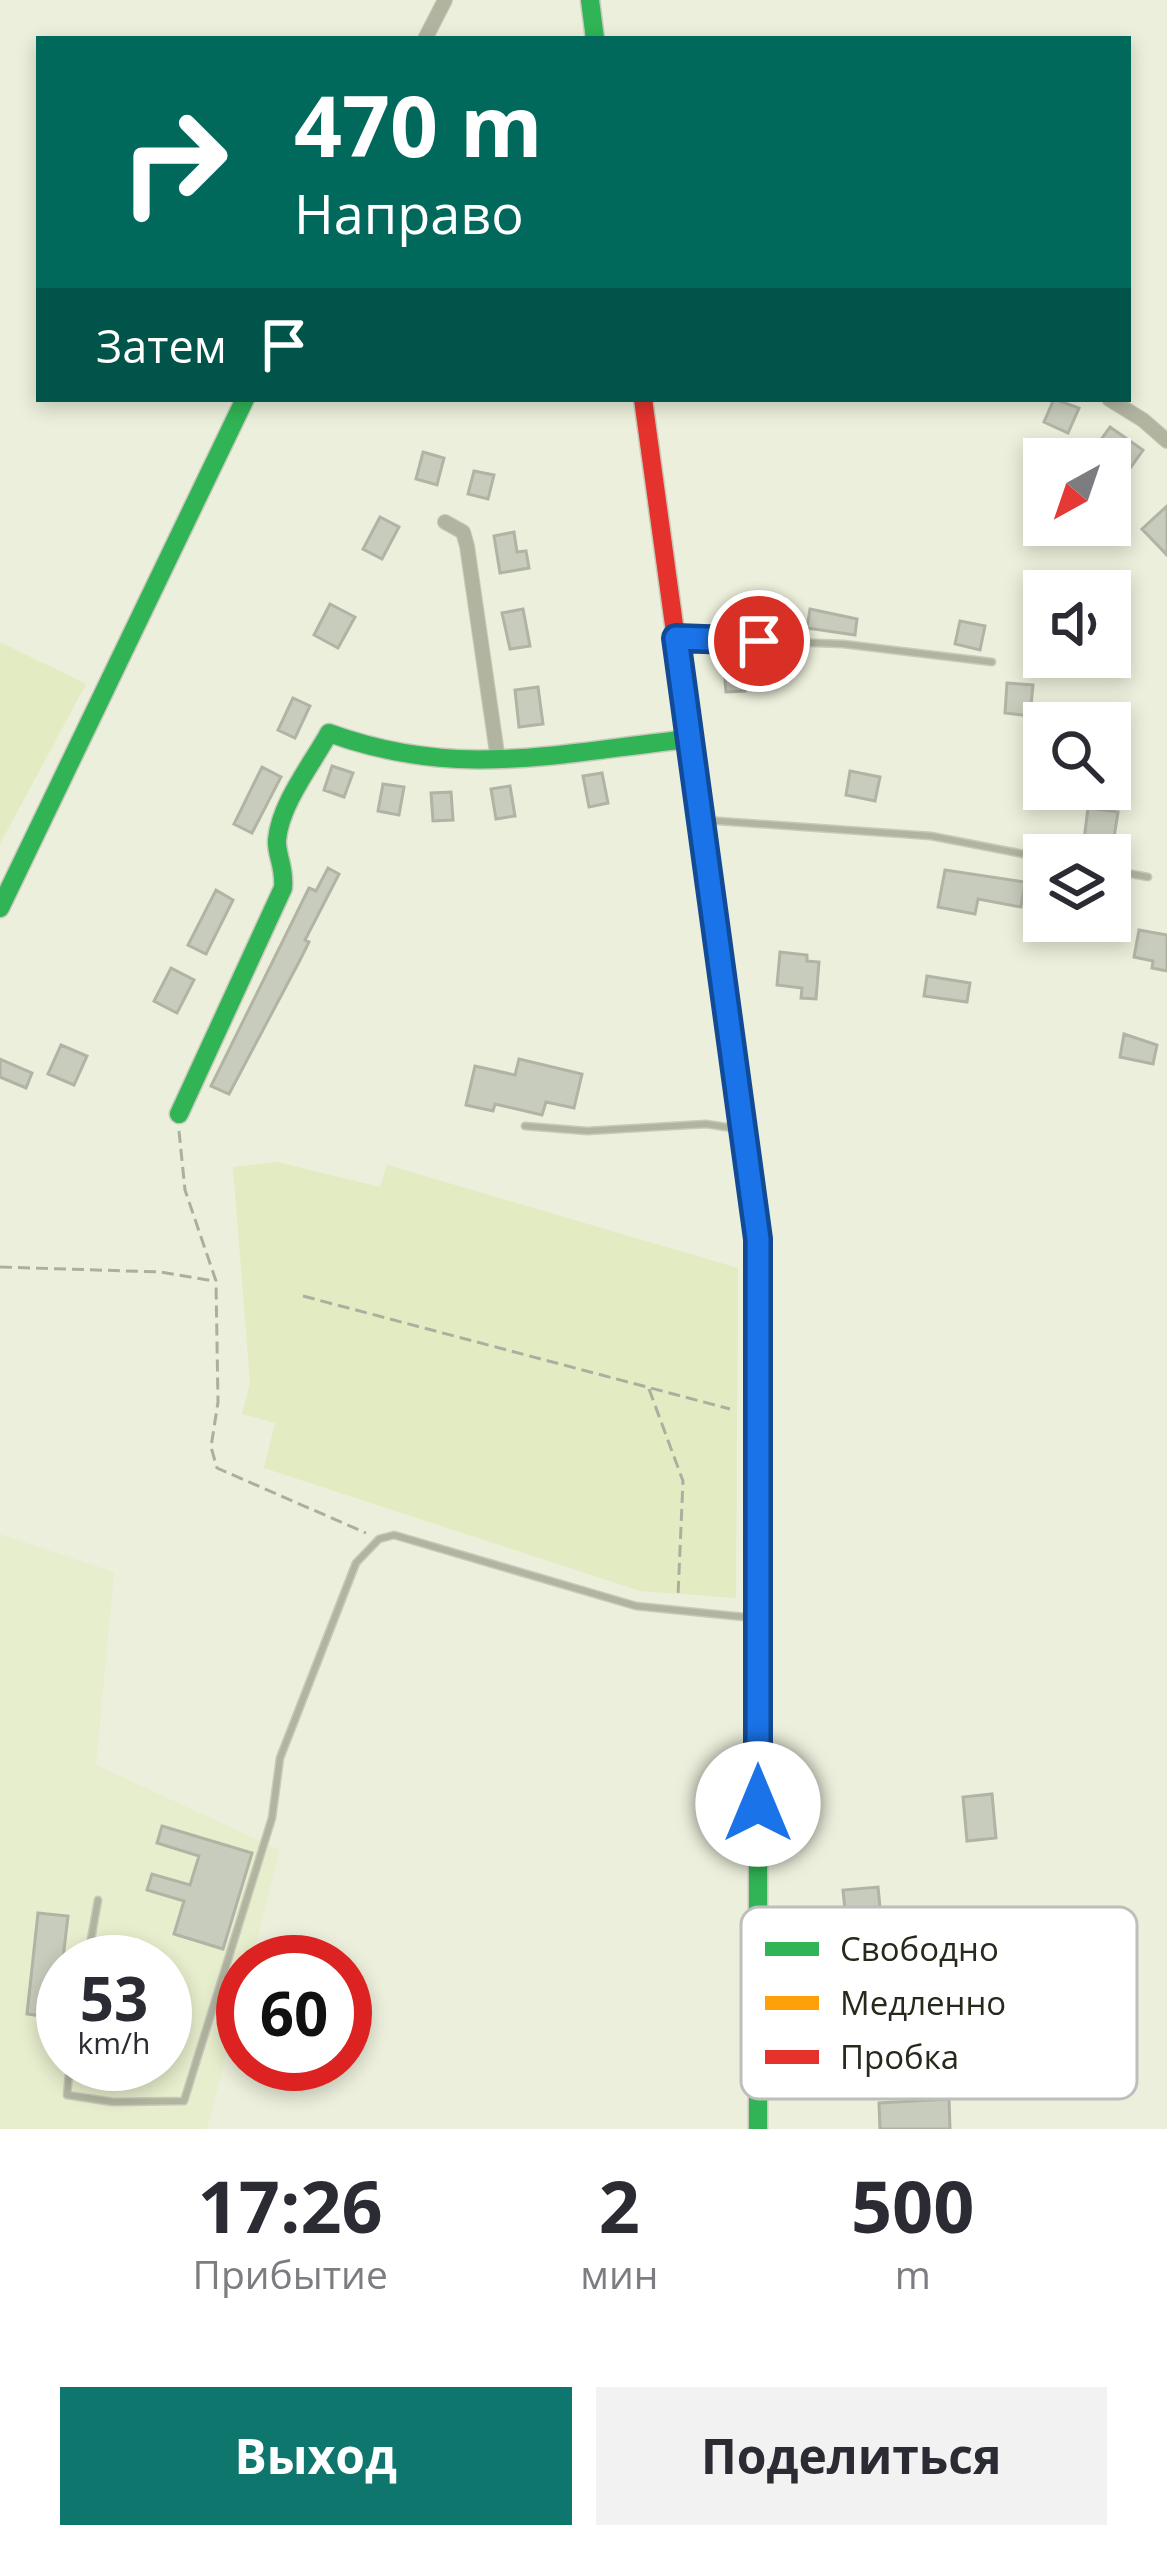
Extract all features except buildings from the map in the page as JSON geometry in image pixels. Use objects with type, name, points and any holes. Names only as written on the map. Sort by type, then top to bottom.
[{"type":"main road","points":[[590,0],[595,36]]},
{"type":"main road","points":[[0,908],[244,402]]},
{"type":"main road","points":[[643,402],[758,1239],[758,1907]]},
{"type":"main road","points":[[178,1114],[283,888],[286,866],[275,846],[281,820],[329,733],[366,749],[420,761],[498,760],[689,739]]},
{"type":"street","points":[[427,36],[445,0]]},
{"type":"street","points":[[1114,402],[1167,441]]},
{"type":"street","points":[[445,522],[463,532],[467,546],[498,760]]},
{"type":"lane","points":[[676,638],[843,644],[992,662]]},
{"type":"lane","points":[[700,819],[931,836],[1023,853]]},
{"type":"lane","points":[[1131,874],[1148,877]]},
{"type":"lane","points":[[525,1126],[587,1131],[706,1124],[742,1129]]},
{"type":"lane","points":[[192,2075],[272,1818],[280,1758],[356,1562],[379,1539],[394,1535],[636,1606],[758,1618]]},
{"type":"lane","points":[[92,1935],[98,1900]]},
{"type":"lane","points":[[67,2091],[67,2095],[113,2102],[184,2101],[187,2091]]},
{"type":"path","points":[[178,1114],[185,1190],[216,1281],[218,1402],[211,1447],[217,1468],[379,1539]]},
{"type":"path","points":[[0,1267],[160,1272],[216,1281]]},
{"type":"path","points":[[303,1296],[730,1409]]},
{"type":"path","points":[[649,1389],[682,1481],[677,1610]]},
{"type":"shaded area","points":[[0,642],[86,684],[0,844]]},
{"type":"shaded area","points":[[277,1162],[380,1187],[387,1165],[738,1268],[736,1598],[640,1591],[264,1468],[275,1423],[242,1414],[250,1383],[233,1167]]},
{"type":"shaded area","points":[[0,1534],[114,1572],[96,1765],[280,1850],[258,1935],[216,1935],[217,2091],[207,2129],[0,2129]]},
{"type":"traffic: fast","points":[[590,0],[595,36]]},
{"type":"traffic: fast","points":[[0,908],[244,402]]},
{"type":"traffic: fast","points":[[179,1114],[283,888],[279,826],[329,733],[421,756],[465,759],[551,756],[689,739]]},
{"type":"traffic: fast","points":[[750,1184],[758,1239],[758,1907]]},
{"type":"traffic: fast","points":[[758,2099],[758,2129]]},
{"type":"traffic: slow","points":[[695,778],[750,1184]]},
{"type":"traffic: jam","points":[[643,402],[695,778]]},
{"type":"route","points":[[758,1804],[758,1239],[676,638],[759,641]]}]
